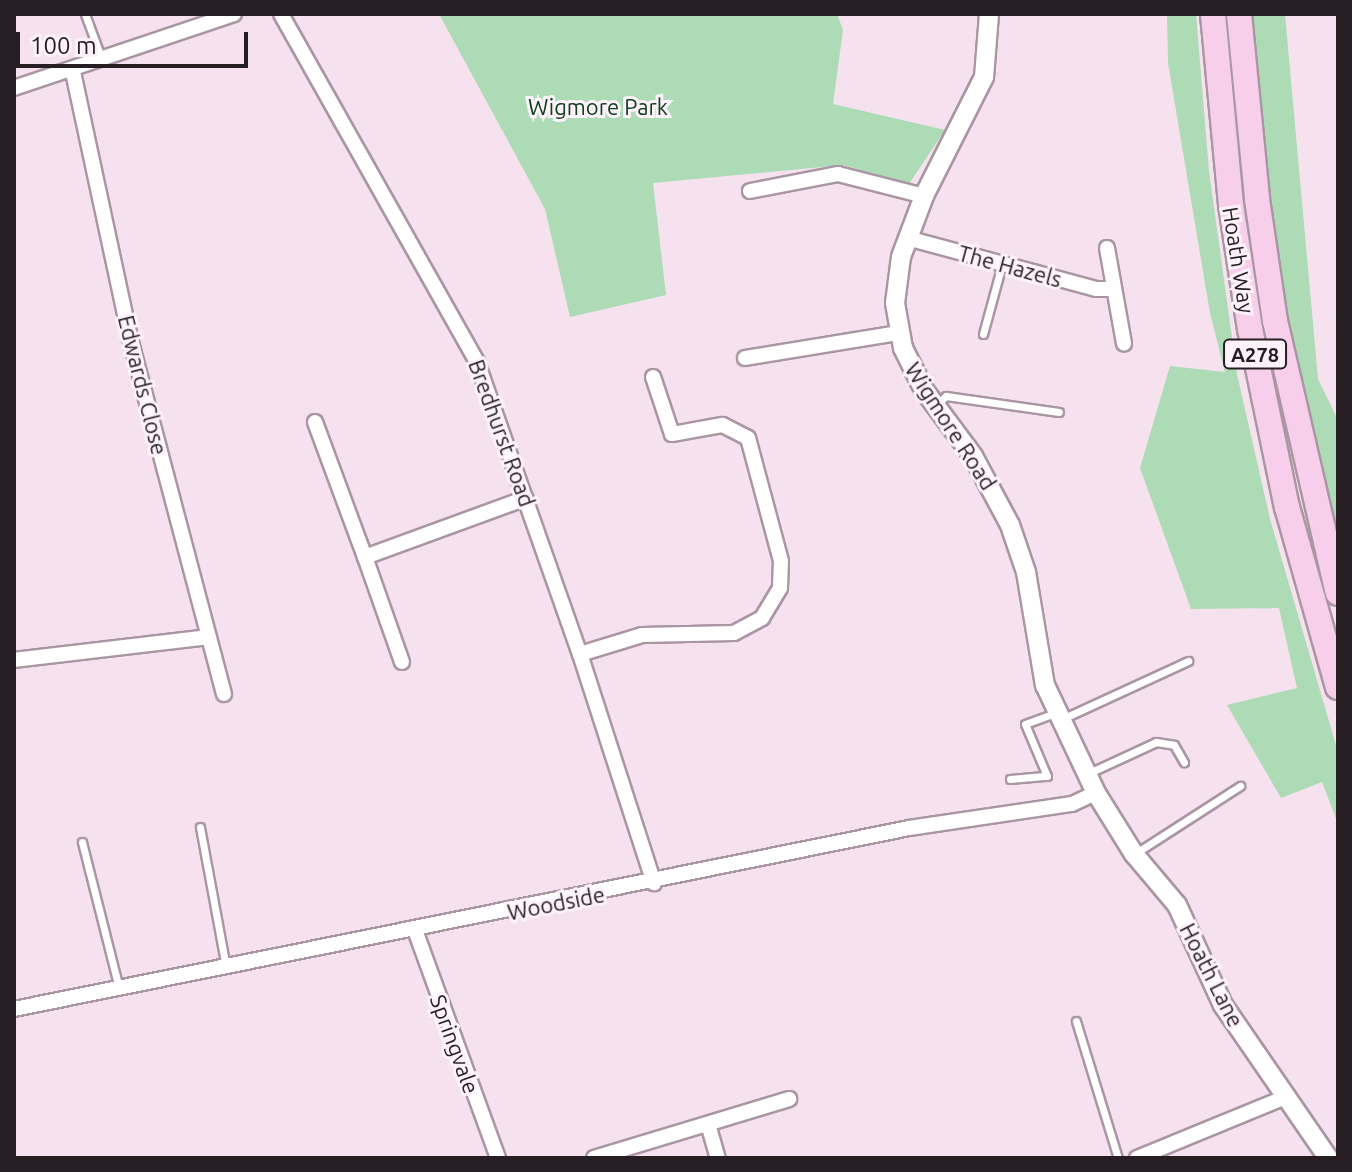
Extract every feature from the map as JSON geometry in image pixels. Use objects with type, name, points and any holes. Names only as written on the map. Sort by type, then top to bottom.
[{"type":"main road","name":"Hoath Way","points":[[1213,14],[1228,177],[1250,329],[1287,507],[1338,687]]},
{"type":"main road","name":"Hoath Way","points":[[1239,14],[1254,172],[1275,321],[1338,593]]},
{"type":"street","points":[[14,88],[103,62],[234,14]]},
{"type":"street","name":"Bredhurst Road","points":[[281,14],[466,340],[526,498],[654,883]]},
{"type":"street","name":"Wigmore Road","points":[[989,14],[984,77],[924,196],[907,238],[895,292],[898,333],[907,360],[989,483],[1017,540],[1030,587],[1041,668],[1058,716],[1096,793]]},
{"type":"street","name":"Edwards Close","points":[[73,72],[131,342],[224,694]]},
{"type":"street","points":[[750,191],[838,174],[924,196]]},
{"type":"street","name":"The Hazels","points":[[907,238],[1096,289],[1114,289]]},
{"type":"street","points":[[1107,248],[1124,343]]},
{"type":"street","points":[[745,358],[898,333]]},
{"type":"street","points":[[580,654],[666,632],[721,635],[762,618],[775,600],[782,576],[762,496],[758,459],[748,438],[722,425],[672,434],[653,377]]},
{"type":"street","points":[[315,422],[402,662]]},
{"type":"street","points":[[365,557],[526,498]]},
{"type":"street","points":[[14,660],[209,637]]},
{"type":"street","name":"Woodside","points":[[14,1009],[654,883],[897,831],[1072,804],[1096,793]]},
{"type":"street","name":"Hoath Lane","points":[[1096,793],[1134,854],[1177,905],[1223,1005],[1283,1098],[1328,1158]]},
{"type":"street","name":"Springvale","points":[[415,930],[498,1158]]},
{"type":"street","points":[[1137,1158],[1283,1098]]},
{"type":"street","points":[[594,1158],[789,1099]]},
{"type":"street","points":[[708,1124],[718,1158]]},
{"type":"lane","points":[[85,14],[103,62]]},
{"type":"lane","points":[[983,334],[1002,264]]},
{"type":"lane","points":[[935,406],[946,396],[1059,412]]},
{"type":"lane","points":[[1010,779],[1047,776],[1025,724],[1058,716],[1188,661]]},
{"type":"lane","points":[[1087,774],[1156,742],[1174,745],[1184,762]]},
{"type":"lane","points":[[1134,854],[1240,786]]},
{"type":"lane","points":[[200,827],[226,967]]},
{"type":"lane","points":[[82,842],[119,988]]},
{"type":"lane","points":[[1076,1021],[1118,1158]]},
{"type":"green space","name":"Wigmore Park","points":[[439,14],[837,14],[843,30],[833,104],[945,130],[909,184],[843,165],[653,183],[666,295],[570,317],[545,209]]},
{"type":"green space","points":[[1167,14],[1196,14],[1209,171],[1237,374],[1270,519],[1338,752],[1338,824],[1322,782],[1281,798],[1227,705],[1297,688],[1279,608],[1191,609],[1140,468],[1170,366],[1225,372],[1210,313],[1168,63]]},
{"type":"green space","points":[[1252,14],[1285,14],[1318,379],[1338,420],[1338,547],[1276,284]]}]
